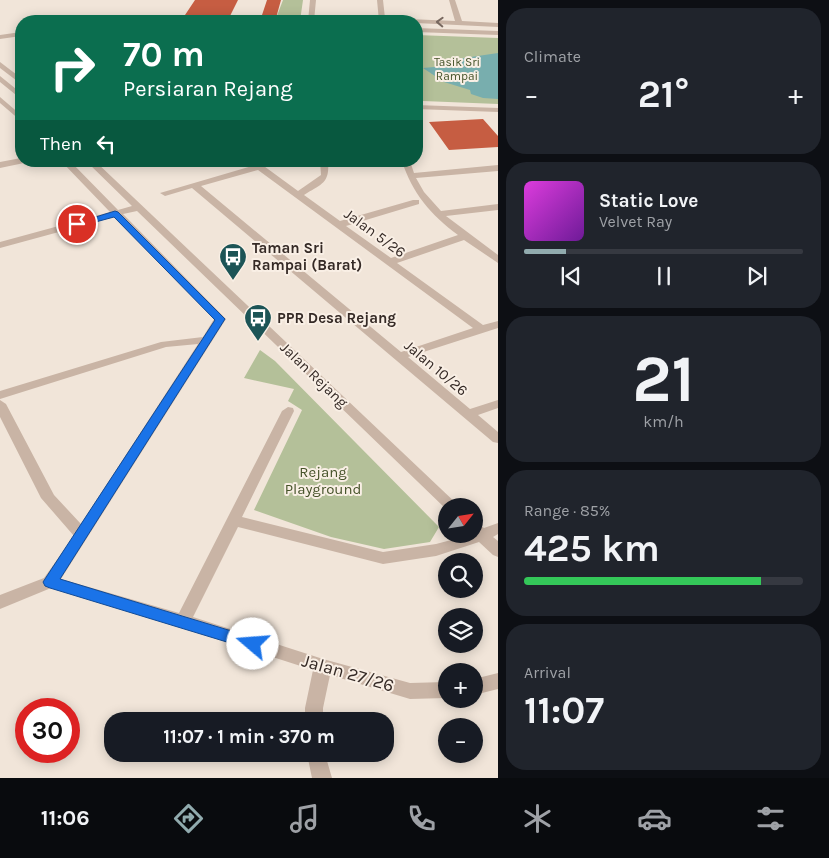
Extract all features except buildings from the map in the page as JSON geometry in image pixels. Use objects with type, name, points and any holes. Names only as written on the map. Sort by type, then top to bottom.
[{"type":"street","points":[[312,15],[313,0]]},
{"type":"street","points":[[380,0],[381,15]]},
{"type":"street","points":[[452,0],[459,23]]},
{"type":"street","points":[[423,22],[498,25]]},
{"type":"street","points":[[423,30],[498,33]]},
{"type":"street","points":[[0,37],[15,35]]},
{"type":"street","points":[[0,64],[15,76]]},
{"type":"street","points":[[0,78],[3,84],[15,93]]},
{"type":"street","points":[[0,100],[15,114]]},
{"type":"street","points":[[423,107],[498,110]]},
{"type":"street","points":[[0,166],[15,162]]},
{"type":"street","points":[[0,602],[50,582],[220,319],[71,167]]},
{"type":"street","name":"Jalan Rejang","points":[[96,167],[444,498]]},
{"type":"street","points":[[165,193],[246,167]]},
{"type":"street","name":"Jalan 5/26","points":[[259,167],[481,329]]},
{"type":"street","points":[[297,196],[320,181],[325,175],[324,167]]},
{"type":"street","points":[[408,167],[424,200],[464,236],[496,258]]},
{"type":"street","points":[[411,176],[498,168]]},
{"type":"street","name":"Jalan 10/26","points":[[194,185],[498,439]]},
{"type":"street","points":[[338,225],[416,202]]},
{"type":"street","points":[[0,244],[139,207]]},
{"type":"street","points":[[440,214],[498,208]]},
{"type":"street","points":[[389,262],[464,236]]},
{"type":"street","points":[[399,356],[498,324]]},
{"type":"street","points":[[0,395],[164,344],[207,340]]},
{"type":"street","points":[[0,404],[48,498],[82,535]]},
{"type":"street","points":[[468,414],[498,404]]},
{"type":"street","points":[[183,621],[288,411]]},
{"type":"street","points":[[233,520],[383,558],[436,550],[451,543]]},
{"type":"street","points":[[483,530],[498,528]]},
{"type":"street","points":[[483,536],[498,551]]},
{"type":"street","name":"Jalan 27/26","points":[[50,582],[410,691],[438,690]]},
{"type":"street","points":[[314,712],[323,666]]},
{"type":"street","points":[[483,684],[498,681]]},
{"type":"street","points":[[318,762],[322,778]]},
{"type":"green space","points":[[283,0],[303,0],[301,15],[277,15]]},
{"type":"green space","name":"Tasik Sri Rampai","points":[[423,35],[498,38],[498,104],[423,101]]},
{"type":"green space","name":"Rejang Playground","points":[[260,350],[275,361],[438,526],[430,542],[384,549],[331,537],[254,510],[302,410],[288,401],[294,389],[244,378]]},
{"type":"water","points":[[498,53],[498,99],[483,98],[471,94],[470,90],[444,82],[423,68],[445,66],[451,60]]},
{"type":"place","name":"Taman Sri Rampai (Barat)","points":[[233,281]]},
{"type":"place","name":"PPR Desa Rejang","points":[[258,342]]},
{"type":"route","points":[[77,224],[115,214],[220,319],[50,582],[183,621],[253,644]]}]
